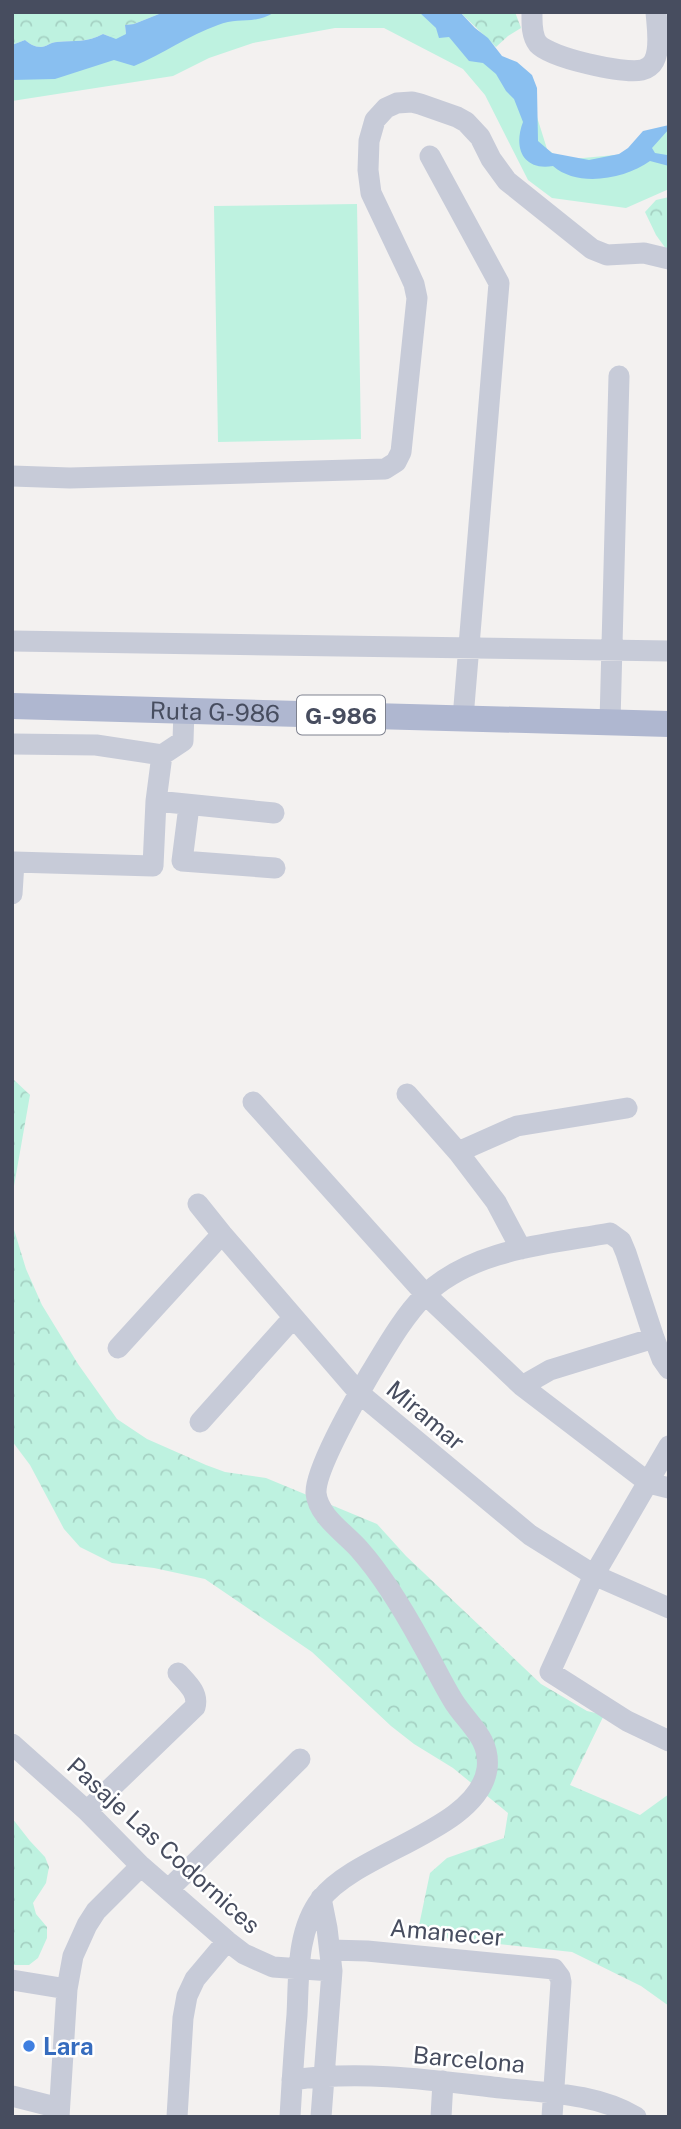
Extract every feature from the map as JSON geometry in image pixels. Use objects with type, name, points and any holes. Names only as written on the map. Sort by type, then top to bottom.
[{"type":"main road","name":"Ruta G-986","points":[[12,706],[669,724]]},
{"type":"street","points":[[532,12],[535,38],[546,49],[592,66],[615,70],[642,70],[649,67],[656,58],[656,12]]},
{"type":"street","points":[[12,476],[70,478],[385,469],[396,462],[401,452],[416,298],[410,273],[371,192],[368,170],[372,127],[379,113],[391,104],[412,102],[466,122],[480,137],[491,159],[507,181],[592,250],[607,255],[644,253],[669,258]]},
{"type":"street","points":[[430,156],[499,284],[463,718]]},
{"type":"street","points":[[610,722],[619,376]]},
{"type":"street","points":[[12,641],[669,651]]},
{"type":"street","points":[[12,744],[96,745],[162,755],[183,741],[184,710]]},
{"type":"street","points":[[12,894],[15,862],[153,866],[156,801],[162,755]]},
{"type":"street","points":[[156,801],[274,813]]},
{"type":"street","points":[[189,806],[182,861],[275,868]]},
{"type":"street","points":[[407,1094],[458,1152],[496,1202],[521,1249]]},
{"type":"street","points":[[253,1102],[426,1295],[522,1386],[659,1485]]},
{"type":"street","points":[[458,1152],[517,1126],[627,1108]]},
{"type":"street","name":"Miramar","points":[[198,1204],[359,1393],[530,1535],[594,1574],[669,1608]]},
{"type":"street","points":[[290,2117],[301,1950],[306,1928],[321,1898],[349,1874],[433,1829],[461,1809],[476,1795],[487,1768],[486,1750],[479,1732],[454,1703],[398,1603],[359,1549],[324,1513],[317,1499],[317,1480],[327,1456],[391,1338],[426,1295],[463,1268],[521,1249],[610,1233],[621,1241],[654,1338],[669,1369]]},
{"type":"street","points":[[118,1348],[222,1234]]},
{"type":"street","points":[[200,1422],[293,1318]]},
{"type":"street","points":[[522,1386],[550,1370],[654,1338]]},
{"type":"street","points":[[669,1446],[659,1485],[594,1574],[550,1671],[627,1721],[669,1741]]},
{"type":"street","points":[[87,1811],[195,1707],[195,1693],[178,1672]]},
{"type":"street","name":"Pasaje Las Codornices","points":[[12,1744],[87,1811],[141,1866],[227,1941],[262,1963],[300,1970],[332,1971]]},
{"type":"street","points":[[169,1889],[300,1759]]},
{"type":"street","points":[[12,2096],[59,2112],[67,1989],[73,1956],[87,1925],[107,1898],[141,1866]]},
{"type":"street","points":[[321,1898],[332,1971],[321,2117]]},
{"type":"street","points":[[177,2117],[183,2018],[187,1996],[195,1979],[227,1941]]},
{"type":"street","name":"Amanecer","points":[[330,1950],[550,1968],[558,1973],[561,1982],[553,2094]]},
{"type":"street","points":[[12,1980],[67,1989]]},
{"type":"street","name":"Barcelona","points":[[292,2080],[324,2075],[443,2081],[608,2103],[636,2117]]},
{"type":"street","points":[[441,2117],[443,2081]]},
{"type":"street","points":[[552,2117],[553,2094]]},
{"type":"green space","points":[[12,12],[164,12],[125,25],[126,34],[116,39],[103,34],[86,40],[55,42],[41,47],[25,40],[12,45]]},
{"type":"green space","points":[[211,12],[436,12],[527,85],[547,149],[562,160],[636,153],[669,129],[669,189],[626,208],[552,198],[528,180],[485,95],[463,69],[384,28],[335,28],[253,43],[209,58],[173,76],[12,101],[12,51],[55,50]]},
{"type":"green space","points":[[460,12],[515,12],[521,28],[496,47]]},
{"type":"green space","points":[[669,197],[669,253],[656,235],[645,212],[656,200]]},
{"type":"green space","points":[[357,204],[361,439],[218,442],[214,206]]},
{"type":"green space","points":[[12,1078],[30,1095],[12,1209]]},
{"type":"green space","points":[[12,1223],[26,1269],[42,1305],[78,1364],[117,1419],[147,1439],[206,1465],[225,1472],[266,1478],[377,1524],[406,1556],[541,1684],[587,1711],[604,1715],[570,1785],[640,1815],[669,1794],[669,2006],[641,1986],[572,1952],[417,1935],[430,1873],[447,1858],[504,1838],[508,1813],[453,1768],[391,1726],[312,1652],[205,1579],[154,1568],[112,1563],[80,1547],[64,1529],[30,1465],[12,1441]]},
{"type":"green space","points":[[12,1818],[45,1857],[49,1867],[46,1883],[33,1903],[36,1914],[47,1927],[47,1938],[38,1958],[29,1965],[12,1965]]},
{"type":"water","points":[[164,12],[275,12],[253,20],[218,25],[134,66],[114,60],[55,79],[12,80],[12,45],[25,40],[34,46],[43,47],[55,42],[86,40],[103,34],[116,39],[126,34],[125,25]]},
{"type":"water","points":[[419,12],[460,12],[488,38],[502,56],[517,62],[532,75],[537,88],[538,141],[552,153],[589,160],[619,154],[643,131],[669,125],[669,129],[652,148],[655,153],[669,153],[669,166],[650,161],[615,176],[588,179],[563,173],[553,166],[534,165],[523,156],[520,149],[523,122],[514,99],[496,74],[483,63],[469,61],[449,37],[439,38],[436,28]]},
{"type":"place","name":"Lara","points":[[29,2046]]}]
